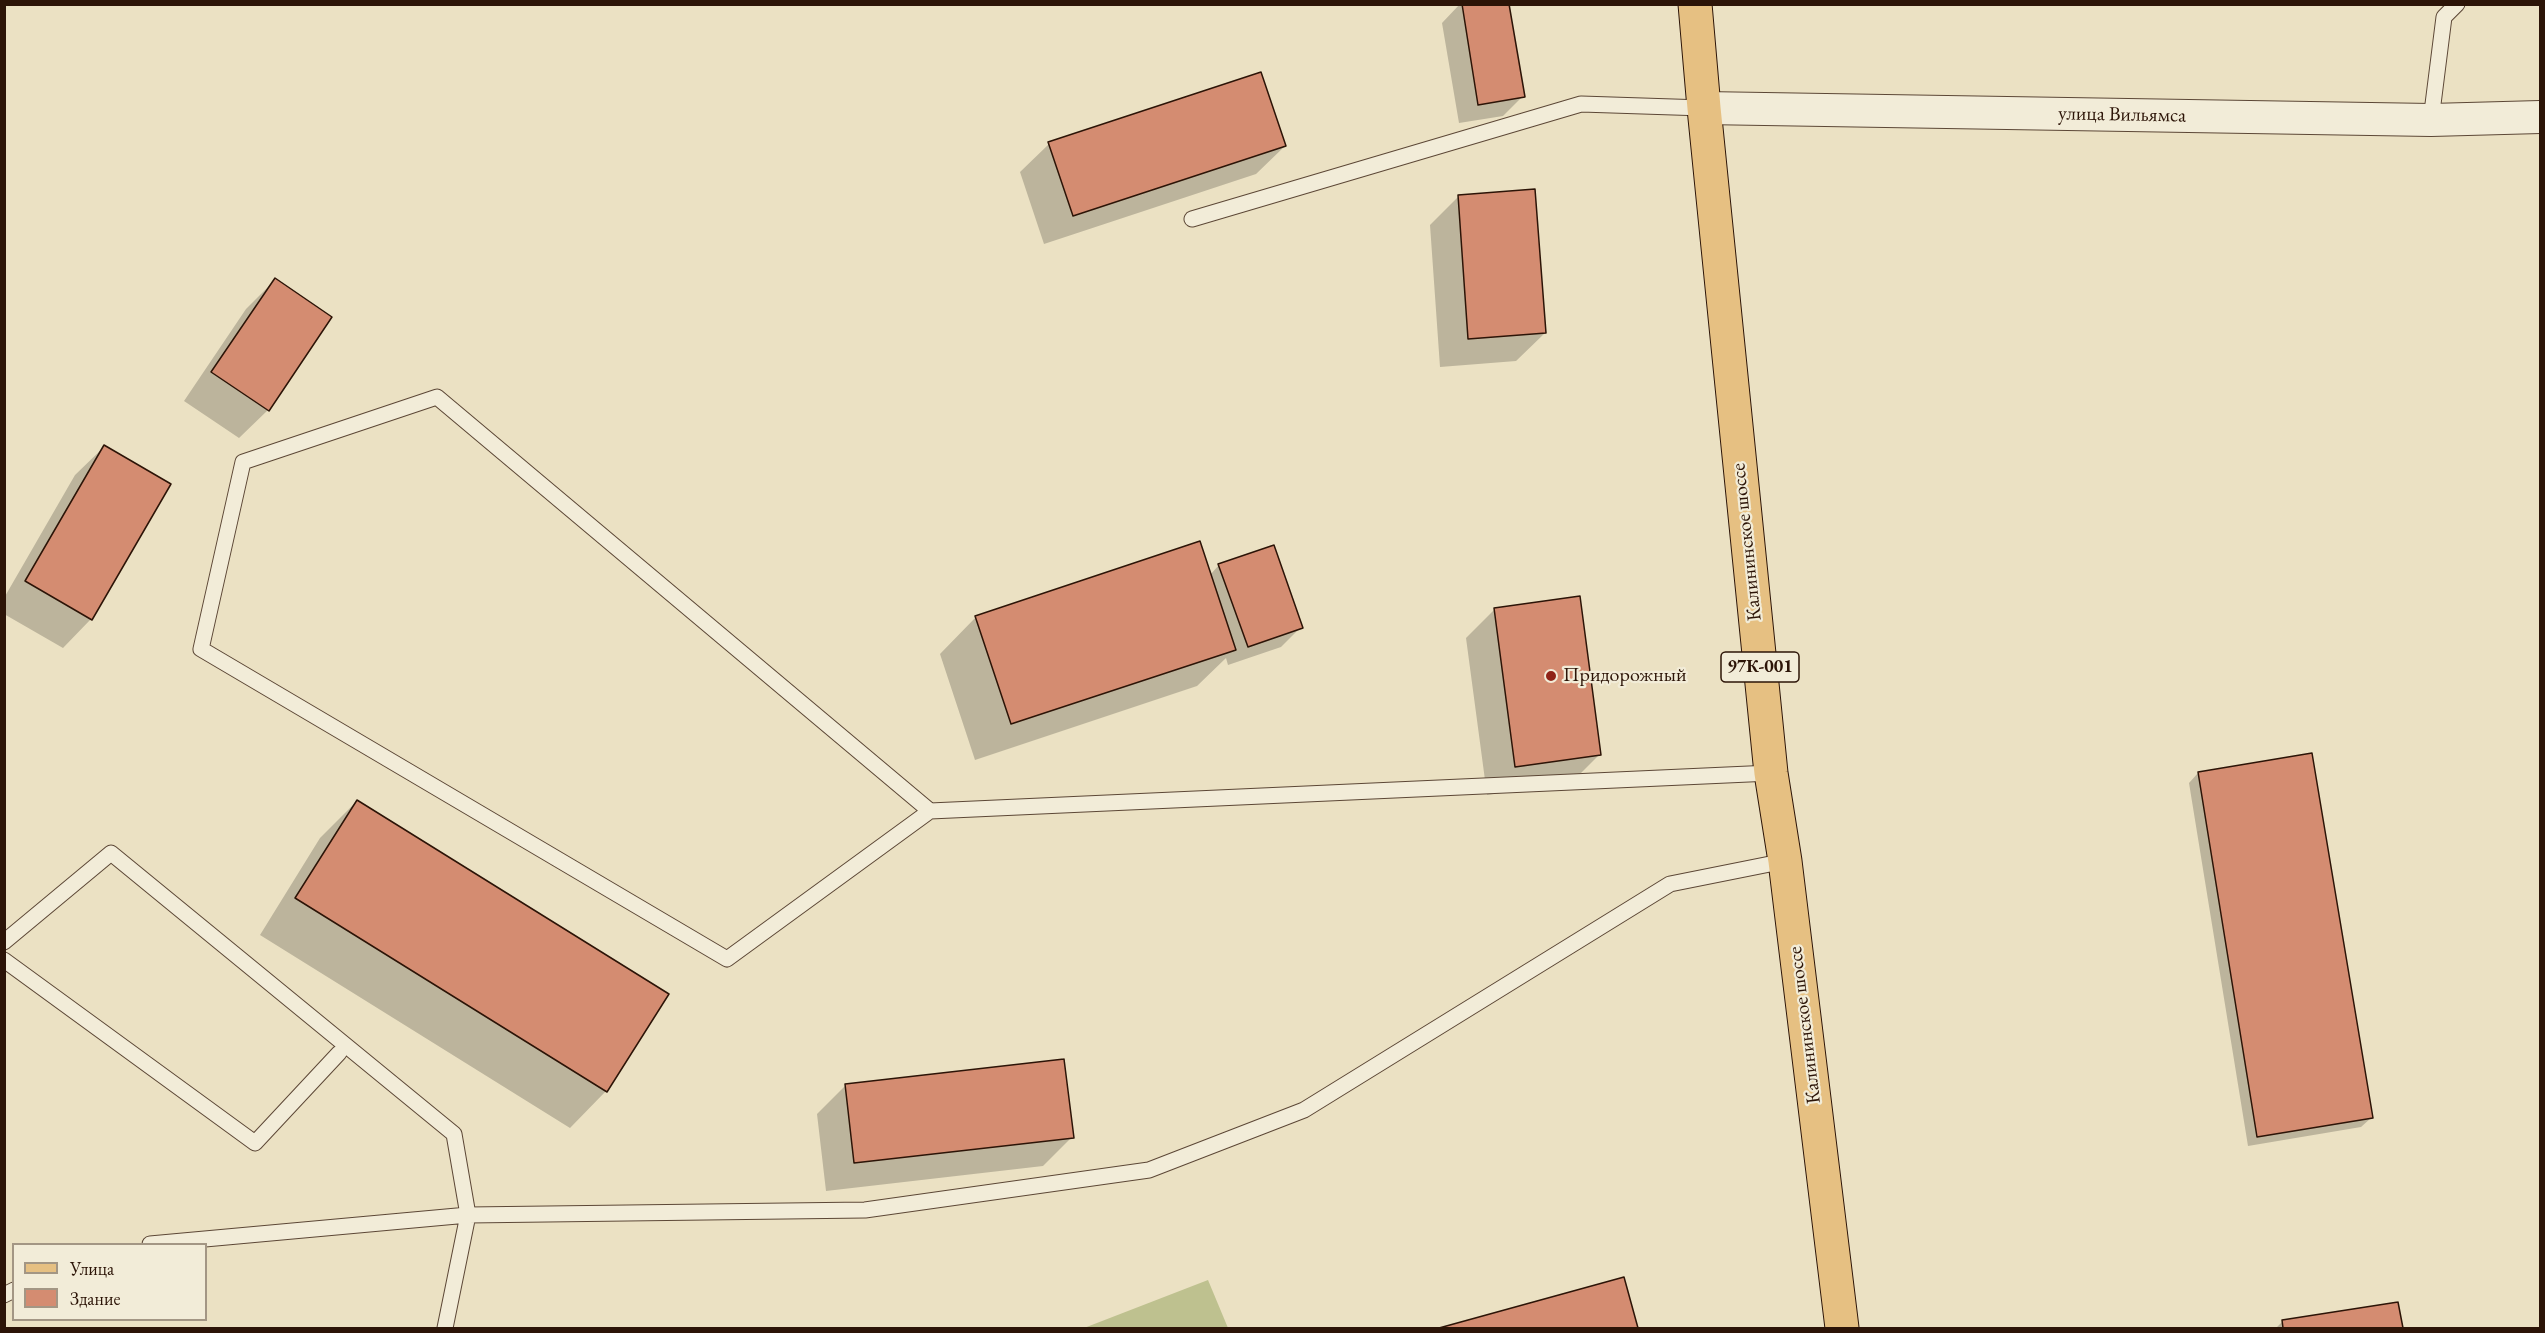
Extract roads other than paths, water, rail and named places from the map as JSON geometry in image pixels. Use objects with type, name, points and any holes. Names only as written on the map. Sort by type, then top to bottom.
[{"type":"main road","name":"Калининское шоссе","points":[[1695,4],[1771,773],[1785,861],[1842,1329]]},
{"type":"street","name":"улица Вильямса","points":[[1704,108],[2431,120],[2541,117]]},
{"type":"lane","points":[[2431,120],[2444,17],[2457,4]]},
{"type":"lane","points":[[1192,219],[1581,104],[1704,108]]},
{"type":"lane","points":[[930,811],[437,397],[243,462],[201,649],[727,960],[930,811],[1771,773]]},
{"type":"lane","points":[[4,942],[111,853],[454,1134],[468,1215],[446,1329]]},
{"type":"lane","points":[[171,1243],[468,1215],[866,1210],[1149,1170],[1304,1110],[1670,884],[1785,861]]},
{"type":"lane","points":[[4,960],[255,1143],[339,1053]]},
{"type":"place","name":"Придорожный","points":[[1551,676]]}]
